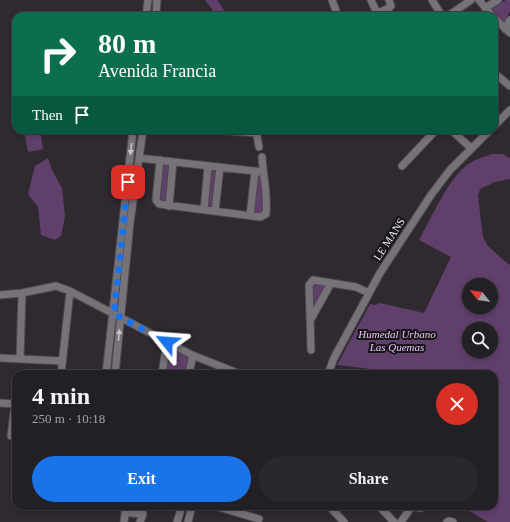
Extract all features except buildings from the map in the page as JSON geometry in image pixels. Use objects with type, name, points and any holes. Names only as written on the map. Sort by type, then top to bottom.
[{"type":"street","points":[[146,12],[148,0]]},
{"type":"street","points":[[156,12],[158,0]]},
{"type":"street","points":[[332,0],[336,12]]},
{"type":"street","points":[[380,12],[391,6],[389,0]]},
{"type":"street","points":[[432,0],[440,12]]},
{"type":"street","points":[[454,12],[471,0]]},
{"type":"street","points":[[479,0],[489,12]]},
{"type":"street","points":[[485,8],[498,0]]},
{"type":"street","points":[[374,1],[377,12]]},
{"type":"street","points":[[508,31],[510,20]]},
{"type":"street","points":[[498,22],[508,31]]},
{"type":"street","points":[[498,76],[510,86]]},
{"type":"street","points":[[498,122],[510,110]]},
{"type":"street","points":[[115,370],[121,318],[122,273],[133,134]]},
{"type":"street","points":[[127,223],[139,158],[142,134]]},
{"type":"street","points":[[256,134],[259,147]]},
{"type":"street","points":[[402,166],[432,134]]},
{"type":"street","points":[[455,134],[471,148]]},
{"type":"street","name":"LE MANS","points":[[330,370],[334,358],[380,273],[431,194],[450,170],[486,134]]},
{"type":"street","points":[[250,216],[262,157]]},
{"type":"street","points":[[139,158],[258,171]]},
{"type":"street","points":[[160,160],[156,200],[159,204],[260,217],[266,214],[268,202],[258,171]]},
{"type":"street","points":[[169,206],[173,162]]},
{"type":"street","points":[[204,210],[208,166]]},
{"type":"street","points":[[215,211],[220,167]]},
{"type":"street","points":[[129,168],[137,169]]},
{"type":"street","points":[[107,370],[114,314],[122,273]]},
{"type":"street","points":[[311,350],[311,320],[308,285],[313,280],[359,288],[369,293]]},
{"type":"street","points":[[311,320],[331,282]]},
{"type":"street","points":[[0,295],[22,293],[56,286],[70,291],[192,355],[230,370]]},
{"type":"street","points":[[61,370],[70,291]]},
{"type":"street","points":[[20,359],[22,293]]},
{"type":"street","points":[[163,370],[167,342]]},
{"type":"street","points":[[190,370],[192,355]]},
{"type":"street","points":[[0,358],[62,360]]},
{"type":"street","points":[[0,403],[12,404]]},
{"type":"street","points":[[11,436],[12,428]]},
{"type":"street","points":[[124,522],[126,510]]},
{"type":"street","points":[[129,510],[143,514],[140,522]]},
{"type":"street","points":[[177,522],[181,510]]},
{"type":"street","points":[[188,522],[191,510]]},
{"type":"street","points":[[230,510],[259,519]]},
{"type":"street","points":[[333,510],[344,522]]},
{"type":"street","points":[[383,510],[394,522]]},
{"type":"street","points":[[401,522],[409,510]]},
{"type":"street","points":[[447,522],[453,522]]},
{"type":"green space","points":[[205,0],[217,0],[225,12],[214,12]]},
{"type":"green space","points":[[506,0],[510,0],[510,11],[504,22],[498,16],[498,12],[495,12],[492,9]]},
{"type":"green space","points":[[25,134],[41,134],[43,149],[28,152]]},
{"type":"green space","name":"Humedal Urbano Las Quemas","points":[[492,154],[502,154],[510,158],[510,179],[495,182],[480,189],[478,196],[483,237],[488,246],[510,265],[510,522],[488,522],[468,510],[498,510],[498,370],[380,370],[337,365],[370,304],[376,305],[380,303],[424,313],[451,257],[419,240],[434,211],[453,180],[460,171],[473,161]]},
{"type":"green space","points":[[48,158],[52,170],[62,188],[65,216],[61,236],[55,240],[41,235],[38,207],[28,194],[35,166]]},
{"type":"green space","points":[[163,164],[170,164],[166,203],[159,202]]},
{"type":"green space","points":[[210,169],[217,169],[213,208],[206,207]]},
{"type":"green space","points":[[256,173],[260,174],[265,195],[265,206],[261,214],[253,213]]},
{"type":"green space","points":[[315,282],[328,283],[314,310],[312,284]]},
{"type":"green space","points":[[170,346],[189,356],[188,370],[167,370]]},
{"type":"route","points":[[128,182],[114,314],[167,342]]}]
